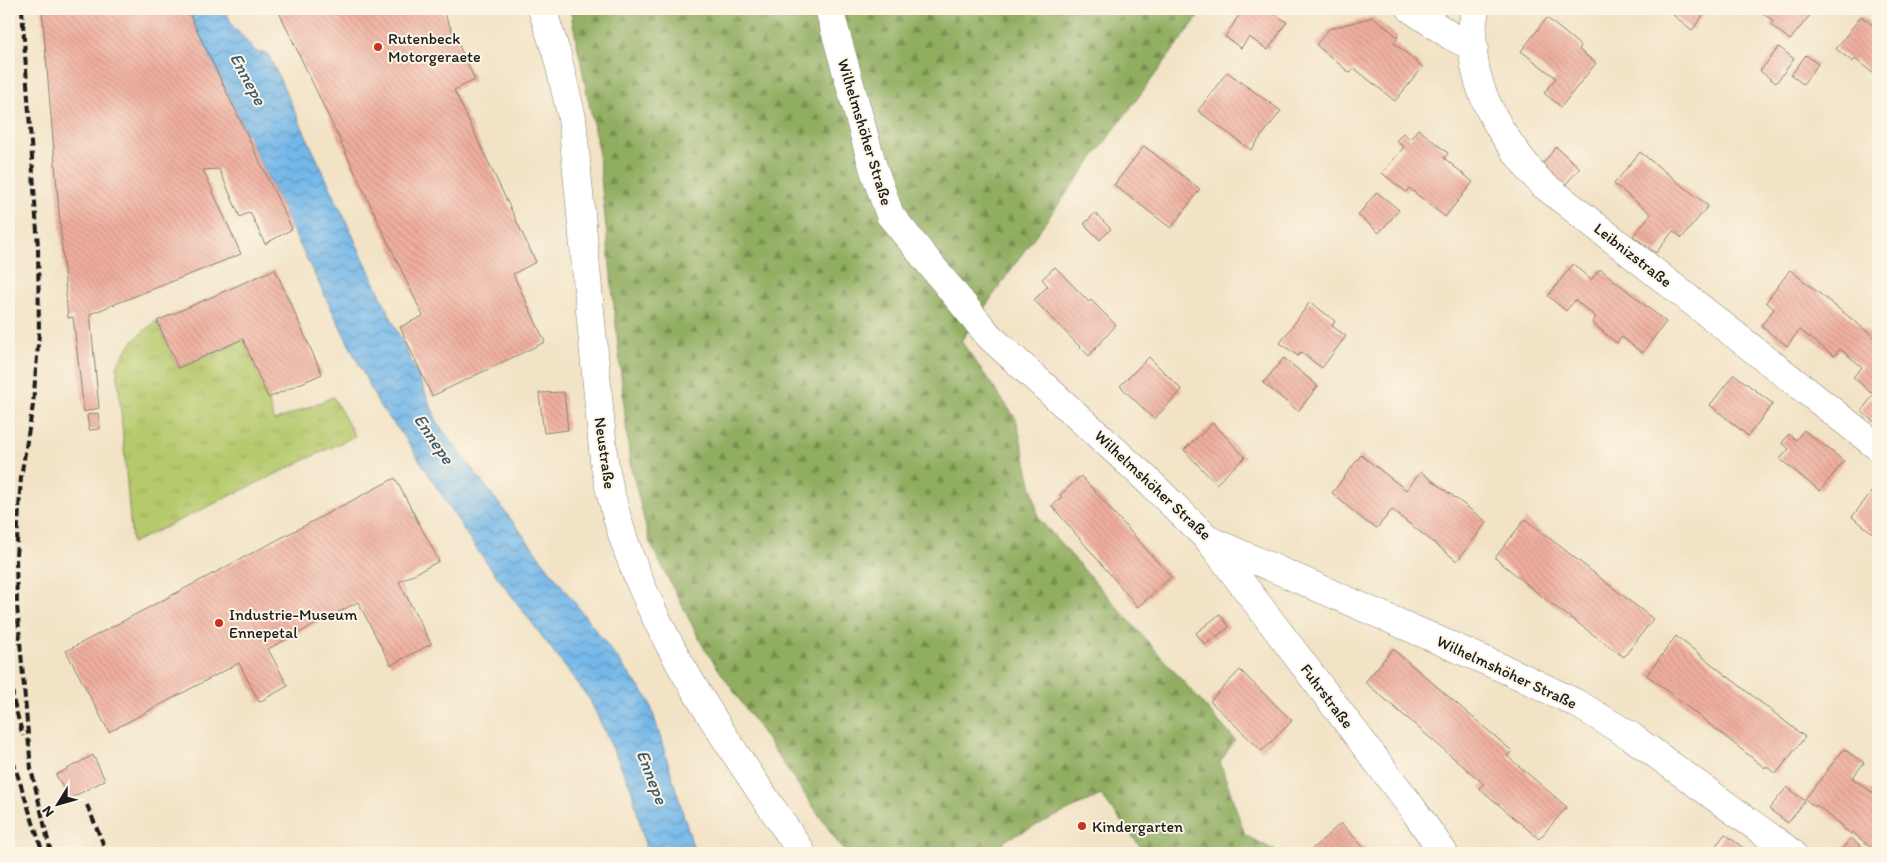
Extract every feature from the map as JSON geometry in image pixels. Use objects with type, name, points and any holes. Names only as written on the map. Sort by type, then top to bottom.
[{"type":"street","name":"Neustraße","points":[[542,9],[557,55],[572,118],[604,460],[615,513],[641,588],[662,633],[802,853]]},
{"type":"street","name":"Wilhelmshöher Straße","points":[[829,9],[873,167],[890,214],[989,336],[1142,474],[1209,540],[1518,675],[1578,704],[1632,737],[1792,853]]},
{"type":"street","points":[[1411,9],[1451,36],[1474,47]]},
{"type":"street","name":"Leibnizstraße","points":[[1475,9],[1472,25],[1475,72],[1490,115],[1518,157],[1541,183],[1878,447]]},
{"type":"street","name":"Fuhrstraße","points":[[1209,540],[1404,797],[1444,853]]},
{"type":"green space","points":[[570,9],[1204,9],[1029,244],[961,341],[1016,419],[1039,519],[1235,740],[1220,762],[1245,835],[1280,853],[1145,853],[1101,795],[1003,841],[1009,853],[845,853],[704,648],[650,543],[630,463],[598,148]]},
{"type":"green space","points":[[157,321],[178,368],[243,339],[268,398],[274,421],[333,397],[355,436],[132,543],[117,366],[134,341]]},
{"type":"water","name":"Ennepe","points":[[187,9],[225,9],[232,25],[256,52],[268,54],[420,380],[438,424],[649,700],[695,853],[647,853],[632,790],[590,700],[475,547],[406,439],[379,405]]},
{"type":"building","points":[[42,9],[187,9],[292,229],[265,244],[250,212],[240,217],[219,169],[203,170],[241,254],[90,314],[99,408],[84,412],[73,317],[68,318]]},
{"type":"building","points":[[292,9],[442,9],[475,80],[454,90],[536,262],[513,274],[545,342],[432,396],[400,327],[423,316],[280,14]]},
{"type":"building","points":[[1243,9],[1267,9],[1287,22],[1268,50],[1249,37],[1241,48],[1225,37]]},
{"type":"building","points":[[1678,9],[1708,9],[1692,30],[1673,15]]},
{"type":"building","points":[[1757,9],[1815,9],[1790,40],[1771,25],[1773,21]]},
{"type":"building","points":[[1861,16],[1878,29],[1878,77],[1855,59],[1853,62],[1836,49]]},
{"type":"building","points":[[1373,17],[1398,37],[1394,43],[1423,67],[1395,101],[1354,68],[1350,73],[1316,45],[1329,29]]},
{"type":"building","points":[[1547,18],[1581,46],[1579,50],[1596,63],[1561,107],[1544,93],[1556,78],[1521,51]]},
{"type":"building","points":[[1779,47],[1794,59],[1776,83],[1760,71]]},
{"type":"building","points":[[1806,55],[1818,64],[1803,84],[1791,75]]},
{"type":"building","points":[[1227,72],[1281,111],[1251,150],[1198,111]]},
{"type":"building","points":[[1418,129],[1448,153],[1444,158],[1473,182],[1445,217],[1409,188],[1406,192],[1382,173],[1404,147],[1396,141],[1403,133],[1410,139]]},
{"type":"building","points":[[1144,146],[1200,189],[1171,228],[1114,185]]},
{"type":"building","points":[[1556,147],[1580,168],[1564,186],[1540,167]]},
{"type":"building","points":[[1640,152],[1708,206],[1682,238],[1673,231],[1656,253],[1633,236],[1651,214],[1614,184]]},
{"type":"building","points":[[1377,192],[1399,210],[1379,233],[1358,215]]},
{"type":"building","points":[[1095,213],[1111,229],[1100,240],[1084,224]]},
{"type":"building","points":[[1573,264],[1591,280],[1600,269],[1666,322],[1642,353],[1622,337],[1617,343],[1592,323],[1596,317],[1575,300],[1566,311],[1548,296]]},
{"type":"building","points":[[1055,267],[1089,302],[1091,300],[1116,325],[1089,356],[1034,300],[1048,286],[1042,279]]},
{"type":"building","points":[[275,269],[322,374],[268,398],[243,339],[178,368],[157,321]]},
{"type":"building","points":[[1790,270],[1878,340],[1878,346],[1874,353],[1878,357],[1878,384],[1871,393],[1853,377],[1862,367],[1840,349],[1834,356],[1800,330],[1787,346],[1761,326],[1774,309],[1766,302]]},
{"type":"building","points":[[1310,302],[1335,321],[1332,326],[1346,336],[1322,368],[1301,352],[1298,356],[1280,343]]},
{"type":"building","points":[[1149,357],[1182,390],[1154,419],[1120,386]]},
{"type":"building","points":[[1284,358],[1318,386],[1298,411],[1263,383]]},
{"type":"building","points":[[1734,374],[1773,404],[1748,436],[1710,405]]},
{"type":"building","points":[[1878,389],[1878,425],[1861,411]]},
{"type":"building","points":[[564,392],[568,430],[544,433],[539,393]]},
{"type":"building","points":[[98,413],[100,429],[89,430],[87,415]]},
{"type":"building","points":[[1213,423],[1245,457],[1216,484],[1184,450]]},
{"type":"building","points":[[1804,430],[1844,461],[1820,491],[1780,459],[1789,449],[1782,443],[1789,434],[1796,440]]},
{"type":"building","points":[[1361,455],[1406,490],[1421,472],[1487,522],[1457,561],[1392,510],[1377,528],[1366,522],[1332,493]]},
{"type":"building","points":[[1081,476],[1171,577],[1138,607],[1052,506],[1062,497],[1060,495]]},
{"type":"building","name":"Industrie-Museum Ennepetal","points":[[395,478],[439,561],[399,582],[431,644],[391,665],[358,602],[268,649],[288,686],[259,702],[239,663],[109,732],[66,651]]},
{"type":"building","points":[[1876,486],[1878,488],[1878,537],[1852,517]]},
{"type":"building","points":[[1525,519],[1653,619],[1624,657],[1549,602],[1495,558]]},
{"type":"building","points":[[1220,614],[1229,627],[1205,645],[1196,633]]},
{"type":"building","points":[[1676,636],[1805,737],[1776,774],[1766,766],[1765,768],[1647,675]]},
{"type":"building","points":[[1393,649],[1512,751],[1507,756],[1567,807],[1539,839],[1479,788],[1484,784],[1365,682]]},
{"type":"building","points":[[1240,670],[1292,721],[1262,751],[1210,701]]},
{"type":"building","points":[[1844,749],[1864,763],[1852,778],[1878,796],[1878,853],[1852,832],[1851,834],[1816,805],[1815,807],[1805,799]]},
{"type":"building","points":[[93,755],[105,780],[69,799],[56,775]]},
{"type":"building","points":[[1787,787],[1805,801],[1788,823],[1769,809]]},
{"type":"building","points":[[1341,823],[1369,853],[1312,853],[1310,851]]},
{"type":"building","points":[[1725,834],[1750,853],[1710,853]]},
{"type":"building","points":[[1851,838],[1871,853],[1839,853]]},
{"type":"railway","points":[[22,9],[38,247],[39,333],[33,405],[21,477],[16,557],[17,606],[31,769],[51,853]]},
{"type":"railway","points":[[9,665],[14,703],[23,736]]},
{"type":"railway","points":[[9,749],[43,853]]},
{"type":"railway","points":[[87,805],[107,853]]},
{"type":"railway","points":[[9,836],[15,853]]},
{"type":"place","name":"Rutenbeck Motorgeraete","points":[[378,47]]},
{"type":"place","name":"Industrie-Museum Ennepetal","points":[[219,623]]},
{"type":"place","name":"Kindergarten","points":[[1082,826]]}]
